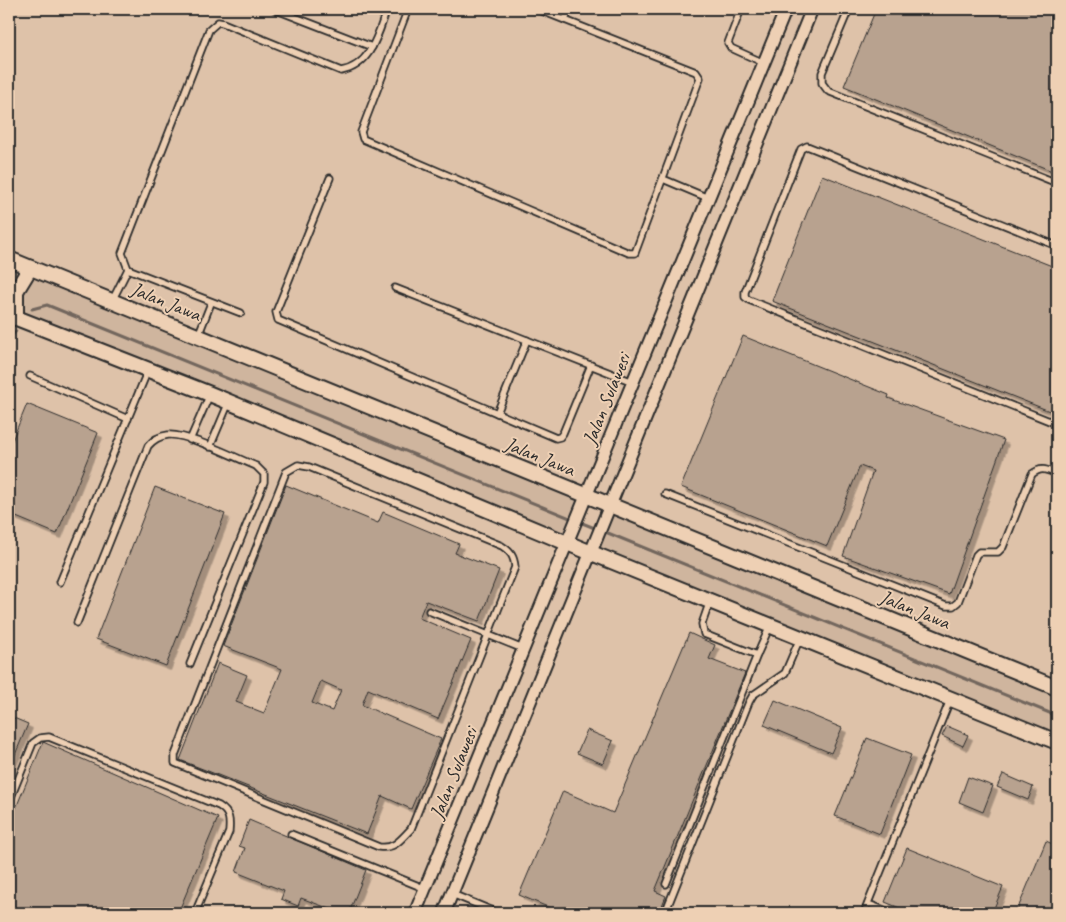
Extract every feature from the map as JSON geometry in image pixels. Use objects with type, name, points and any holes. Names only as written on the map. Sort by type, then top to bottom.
[{"type":"street","name":"Jalan Sulawesi","points":[[416,913],[786,9]]},
{"type":"street","points":[[444,913],[812,9]]},
{"type":"street","name":"Jalan Jawa","points":[[9,259],[198,336],[608,511],[1057,688]]},
{"type":"street","points":[[30,268],[16,291],[12,316],[569,538],[710,601],[1057,742]]},
{"type":"lane","points":[[274,9],[372,47]]},
{"type":"lane","points":[[112,301],[128,269],[122,253],[123,246],[209,30],[214,25],[223,23],[341,71],[352,70],[361,64],[372,47],[388,9]]},
{"type":"lane","points":[[408,9],[361,132],[363,139],[632,254],[637,251],[700,81],[699,75],[537,9]]},
{"type":"lane","points":[[565,20],[569,9]]},
{"type":"lane","points":[[741,9],[728,43],[731,48],[764,63]]},
{"type":"lane","points":[[849,9],[822,73],[822,83],[828,91],[1057,183]]},
{"type":"lane","points":[[1057,246],[807,146],[802,149],[745,292],[745,297],[749,300],[1057,424]]},
{"type":"lane","points":[[330,178],[276,312],[278,320],[556,438],[560,437],[591,365]]},
{"type":"lane","points":[[663,179],[708,198]]},
{"type":"lane","points":[[128,269],[241,314]]},
{"type":"lane","points":[[395,288],[633,382]]},
{"type":"lane","points":[[198,336],[211,303]]},
{"type":"lane","points":[[497,413],[527,340]]},
{"type":"lane","points":[[60,582],[149,369]]},
{"type":"lane","points":[[30,376],[128,419]]},
{"type":"lane","points":[[190,440],[210,394]]},
{"type":"lane","points":[[210,447],[229,402]]},
{"type":"lane","points":[[77,623],[148,446],[160,437],[170,435],[210,447],[256,466],[264,474],[264,482],[190,664]]},
{"type":"lane","points":[[298,465],[309,467],[507,549],[512,555],[515,567],[487,636],[411,829],[395,846],[388,848],[379,847],[175,763],[175,755],[286,472],[298,465]]},
{"type":"lane","points":[[666,494],[946,606],[953,606],[958,602],[976,555],[979,552],[998,552],[1003,547],[1032,474],[1038,470],[1045,469],[1057,474]]},
{"type":"lane","points":[[710,601],[702,624],[704,634],[757,655]]},
{"type":"lane","points":[[429,611],[523,649]]},
{"type":"lane","points":[[666,884],[770,626]]},
{"type":"lane","points":[[665,913],[748,702],[753,695],[785,673],[800,638]]},
{"type":"lane","points":[[864,913],[950,698]]},
{"type":"lane","points":[[9,802],[32,743],[40,738],[49,737],[220,806],[227,812],[230,821],[229,832],[195,913]]},
{"type":"lane","points":[[291,834],[426,889]]},
{"type":"lane","points":[[452,894],[498,913]]},
{"type":"lane","points":[[868,904],[892,913]]},
{"type":"shaded area","points":[[9,9],[1057,9],[1057,913],[9,913]]},
{"type":"shaded area","points":[[9,259],[587,496],[567,543],[9,315]]},
{"type":"shaded area","points":[[610,506],[1057,688],[1057,742],[591,553]]},
{"type":"building","points":[[876,9],[1057,9],[1057,173],[844,86]]},
{"type":"building","points":[[822,175],[1057,268],[1057,414],[772,301]]},
{"type":"building","points":[[743,336],[889,395],[888,398],[1004,440],[949,594],[843,556],[873,471],[860,466],[827,546],[681,487]]},
{"type":"building","points":[[27,404],[98,433],[57,534],[9,514],[9,448]]},
{"type":"building","points":[[286,485],[378,523],[383,512],[459,544],[455,553],[499,570],[479,621],[426,601],[419,618],[471,640],[438,719],[368,689],[362,705],[441,739],[411,809],[382,796],[367,834],[180,760],[218,663],[247,675],[236,702],[264,713],[282,669],[223,646]],"holes":[[[321,681],[341,690],[332,711],[312,703]]]},
{"type":"building","points":[[155,487],[225,514],[166,666],[96,639]]},
{"type":"building","points":[[689,633],[715,645],[709,659],[745,673],[655,891],[666,896],[659,913],[562,913],[519,895],[563,791],[613,813]]},
{"type":"building","points":[[775,700],[842,728],[831,753],[764,725]]},
{"type":"building","points":[[9,716],[28,724],[9,769]]},
{"type":"building","points":[[947,726],[968,735],[963,746],[942,736]]},
{"type":"building","points":[[587,730],[613,741],[603,764],[577,753]]},
{"type":"building","points":[[867,738],[911,755],[880,834],[835,816]]},
{"type":"building","points":[[43,742],[218,818],[178,913],[9,913],[9,825]]},
{"type":"building","points":[[1003,774],[1033,787],[1028,800],[997,787]]},
{"type":"building","points":[[968,777],[993,786],[983,812],[959,802]]},
{"type":"building","points":[[249,820],[366,870],[349,913],[341,913],[301,898],[298,906],[281,899],[284,891],[236,872],[245,848],[239,846]]},
{"type":"building","points":[[1046,841],[1057,846],[1057,913],[1016,913]]},
{"type":"building","points":[[907,848],[1003,887],[992,913],[912,913],[885,902]]},
{"type":"waterway","points":[[32,309],[47,305],[597,529]]},
{"type":"waterway","points":[[9,339],[16,331]]},
{"type":"waterway","points":[[603,531],[1057,716]]}]
